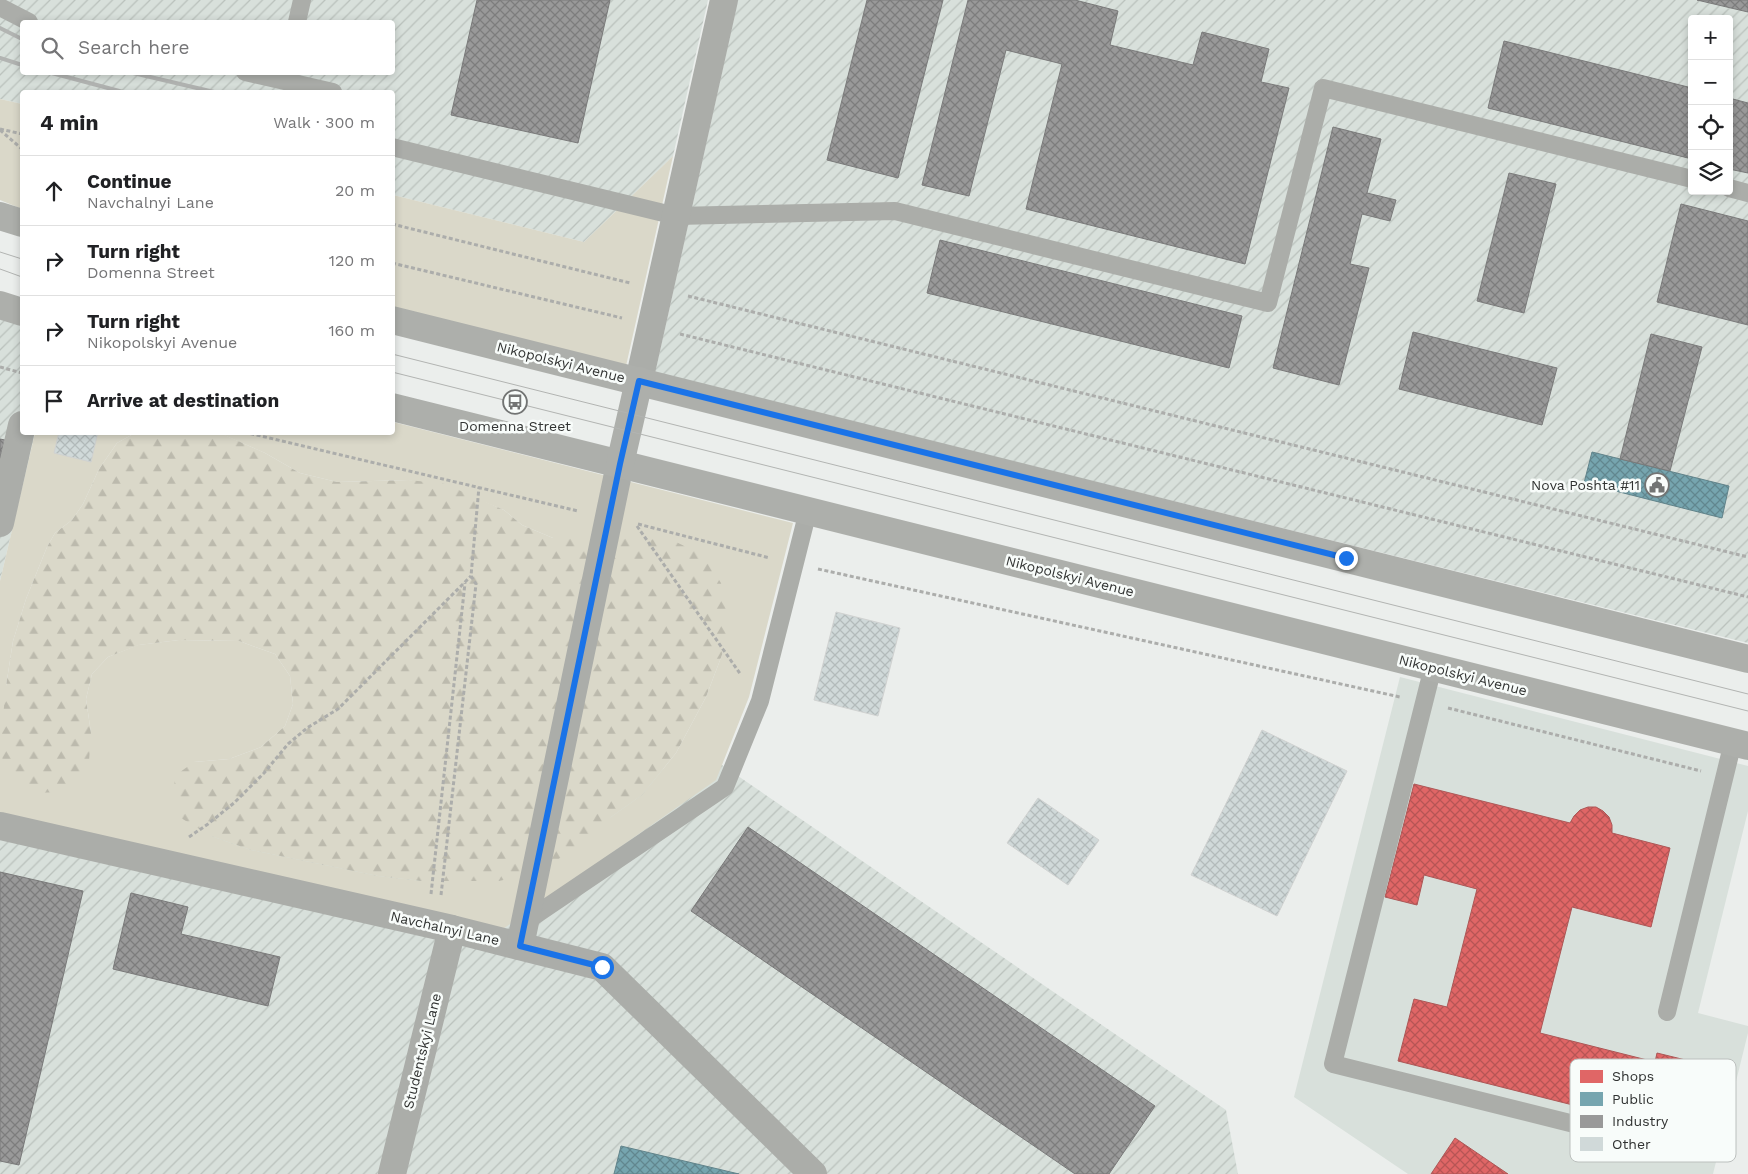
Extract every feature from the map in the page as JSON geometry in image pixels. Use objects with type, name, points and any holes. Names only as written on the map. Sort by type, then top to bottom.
[{"type":"main road","points":[[0,216],[20,223]]},
{"type":"main road","points":[[0,305],[20,311]]},
{"type":"main road","name":"Nikopolskyi Avenue","points":[[395,321],[1748,659]]},
{"type":"main road","points":[[620,464],[639,381]]},
{"type":"main road","name":"Nikopolskyi Avenue","points":[[395,408],[1740,744]]},
{"type":"street","points":[[639,381],[724,0]]},
{"type":"street","points":[[0,523],[20,434]]},
{"type":"street","points":[[522,934],[620,464]]},
{"type":"street","name":"Navchalnyi Lane","points":[[0,826],[439,926],[522,934],[602,967],[813,1174]]},
{"type":"street","name":"Studentskyi Lane","points":[[392,1174],[439,926]]},
{"type":"lane","points":[[297,20],[302,0]]},
{"type":"lane","points":[[0,7],[25,20]]},
{"type":"lane","points":[[269,75],[285,77],[327,90]]},
{"type":"lane","points":[[395,147],[676,216],[895,210],[1268,303],[1323,88],[1688,178]]},
{"type":"lane","points":[[1733,189],[1748,193]]},
{"type":"lane","points":[[522,934],[725,787],[760,701],[808,511]]},
{"type":"lane","points":[[1433,667],[1333,1064],[1570,1123]]},
{"type":"lane","points":[[1667,1012],[1724,777],[1740,744]]},
{"type":"path","points":[[0,130],[20,134]]},
{"type":"path","points":[[0,130],[20,147]]},
{"type":"path","points":[[395,225],[630,282]]},
{"type":"path","points":[[395,264],[622,319]]},
{"type":"path","points":[[687,296],[1748,557]]},
{"type":"path","points":[[679,334],[1748,597]]},
{"type":"path","points":[[0,367],[20,372]]},
{"type":"path","points":[[257,435],[578,511]]},
{"type":"path","points":[[439,926],[476,584],[471,576],[479,487]]},
{"type":"path","points":[[760,701],[635,524],[795,564],[1424,702],[1724,777]]},
{"type":"path","points":[[154,861],[208,824],[264,773],[288,744],[308,728],[338,709],[471,576]]},
{"type":"path","points":[[439,926],[465,582]]},
{"type":"shaded area","points":[[0,0],[708,0],[673,156],[584,242],[395,195],[395,90],[20,90],[20,104],[0,99]]},
{"type":"shaded area","points":[[738,0],[1748,0],[1748,643],[655,373]]},
{"type":"shaded area","points":[[0,318],[20,325],[20,435],[35,435],[0,581]]},
{"type":"shaded area","points":[[1400,677],[1748,766],[1748,811],[1698,1013],[1748,1026],[1736,1081],[1736,1059],[1570,1059],[1570,1162],[1716,1162],[1713,1174],[1408,1174],[1294,1097]]},
{"type":"shaded area","points":[[722,765],[1226,1110],[1238,1174],[0,1174],[0,814]]},
{"type":"green space","points":[[0,99],[20,104],[20,208],[0,200]]},
{"type":"green space","points":[[673,156],[626,366],[395,308],[395,195],[584,242]]},
{"type":"green space","points":[[395,423],[793,523],[749,697],[716,780],[503,929],[0,814],[0,581],[35,435],[131,435],[117,443],[99,469],[83,504],[72,520],[55,533],[47,547],[26,599],[13,641],[6,686],[91,733],[86,699],[92,674],[108,657],[138,645],[179,640],[239,641],[275,654],[290,676],[293,704],[285,726],[261,747],[229,759],[194,762],[211,836],[251,850],[378,876],[422,881],[499,881],[611,817],[642,795],[676,753],[706,697],[725,647],[635,538],[553,538],[522,525],[504,510],[477,499],[409,480],[337,482],[300,473],[265,453],[224,435],[395,435]]},
{"type":"green space","points":[[131,435],[224,435],[265,453],[300,473],[337,482],[409,480],[445,484],[504,510],[522,525],[553,538],[635,538],[674,541],[703,555],[721,583],[727,615],[725,647],[706,697],[676,753],[642,795],[611,817],[582,843],[541,871],[499,881],[422,881],[378,876],[251,850],[211,836],[181,818],[172,796],[176,775],[194,762],[229,759],[261,747],[285,726],[293,704],[290,676],[275,654],[239,641],[179,640],[139,645],[108,657],[92,674],[86,699],[91,733],[89,761],[78,781],[58,792],[37,793],[18,783],[5,770],[0,748],[6,686],[13,641],[26,599],[47,547],[55,533],[72,520],[83,504],[99,469],[117,443]]},
{"type":"building: Shops","points":[[1414,784],[1570,823],[1580,810],[1596,807],[1609,817],[1612,833],[1670,848],[1651,927],[1572,907],[1540,1033],[1643,1059],[1570,1059],[1570,1104],[1398,1061],[1414,999],[1447,1007],[1477,889],[1424,875],[1417,905],[1385,897]]},
{"type":"building: Shops","points":[[1657,1053],[1682,1059],[1656,1059]]},
{"type":"building: Shops","points":[[1455,1138],[1508,1174],[1431,1174]]},
{"type":"building: Public","points":[[1592,452],[1729,486],[1722,518],[1584,483]]},
{"type":"building: Public","points":[[621,1146],[739,1174],[614,1174]]},
{"type":"building: Industry","points":[[477,0],[610,0],[578,143],[451,115]]},
{"type":"building: Industry","points":[[867,0],[943,0],[898,178],[827,160]]},
{"type":"building: Industry","points":[[968,0],[1075,0],[1118,11],[1110,45],[1193,65],[1202,32],[1269,49],[1261,82],[1289,88],[1245,264],[1026,209],[1062,64],[1006,50],[969,196],[922,185]]},
{"type":"building: Industry","points":[[1697,0],[1748,0],[1748,12]]},
{"type":"building: Industry","points":[[1504,41],[1688,87],[1688,158],[1488,108]]},
{"type":"building: Industry","points":[[1733,99],[1748,103],[1748,173],[1733,170]]},
{"type":"building: Industry","points":[[1333,127],[1381,139],[1367,193],[1396,200],[1390,221],[1362,214],[1350,264],[1369,268],[1339,385],[1273,368]]},
{"type":"building: Industry","points":[[1509,173],[1556,184],[1524,313],[1477,301]]},
{"type":"building: Industry","points":[[1681,204],[1748,221],[1748,325],[1657,302]]},
{"type":"building: Industry","points":[[940,240],[1242,316],[1229,368],[927,293]]},
{"type":"building: Industry","points":[[1413,332],[1557,368],[1542,425],[1399,389]]},
{"type":"building: Industry","points":[[1651,334],[1702,347],[1670,471],[1620,459]]},
{"type":"building: Industry","points":[[0,439],[5,440],[0,459]]},
{"type":"building: Industry","points":[[748,827],[1155,1106],[1109,1174],[1075,1174],[691,911]]},
{"type":"building: Industry","points":[[0,872],[83,891],[19,1165],[0,1161]]},
{"type":"building: Industry","points":[[131,893],[188,907],[181,934],[280,957],[268,1006],[113,969]]},
{"type":"building: Other","points":[[58,435],[97,435],[91,462],[54,453]]},
{"type":"building: Other","points":[[836,612],[900,628],[878,716],[814,700]]},
{"type":"building: Other","points":[[1262,730],[1347,771],[1277,916],[1191,875]]},
{"type":"building: Other","points":[[1038,798],[1099,840],[1068,885],[1007,843]]},
{"type":"tram line","points":[[0,252],[20,258]]},
{"type":"tram line","points":[[0,269],[20,276]]},
{"type":"tram line","points":[[395,355],[1748,694]]},
{"type":"tram line","points":[[395,373],[1748,711]]},
{"type":"railway","points":[[0,28],[20,38]]},
{"type":"railway","points":[[0,58],[20,64]]},
{"type":"railway","points":[[59,75],[116,90]]},
{"type":"railway","points":[[142,75],[206,90]]},
{"type":"place","name":"Domenna Street","points":[[515,402]]},
{"type":"place","name":"Nova Poshta #11","points":[[1657,485]]},
{"type":"route","points":[[602,967],[520,946],[639,381],[1346,558]]}]
